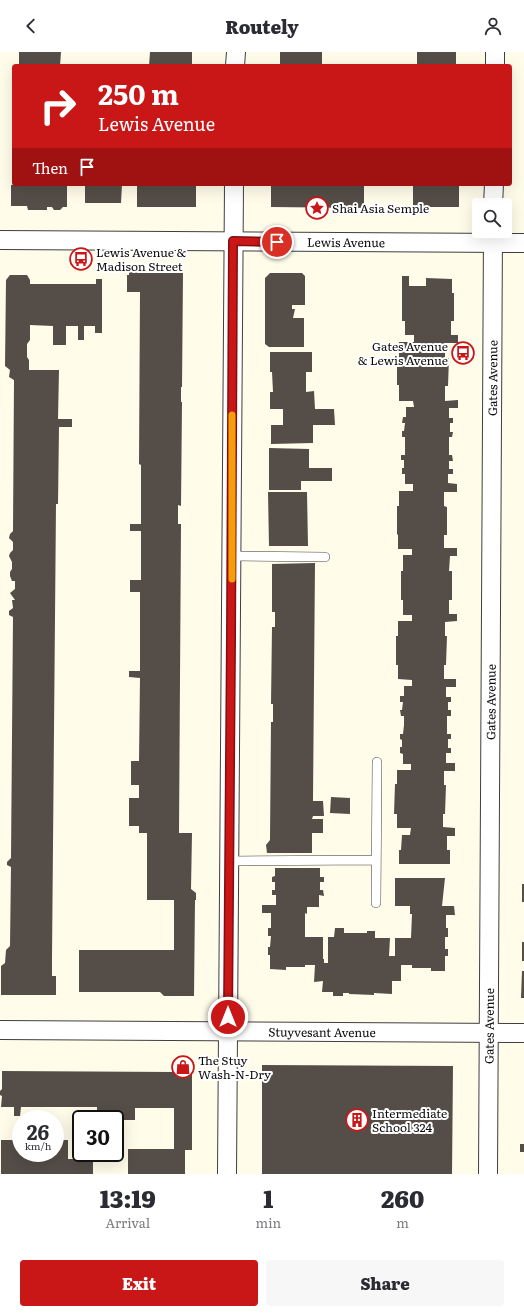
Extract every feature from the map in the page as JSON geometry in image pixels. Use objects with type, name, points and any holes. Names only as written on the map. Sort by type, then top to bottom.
[{"type":"street","points":[[235,64],[236,52]]},
{"type":"street","points":[[494,64],[495,52]]},
{"type":"street","points":[[227,1174],[234,186]]},
{"type":"street","points":[[493,198],[494,186]]},
{"type":"street","name":"Lewis Avenue","points":[[0,240],[233,241],[472,237]]},
{"type":"street","name":"Gates Avenue","points":[[488,1174],[493,238]]},
{"type":"street","name":"Lewis Avenue","points":[[498,238],[524,243]]},
{"type":"street","name":"Stuyvesant Avenue","points":[[0,1030],[524,1034]]},
{"type":"lane","points":[[232,556],[324,556]]},
{"type":"lane","points":[[376,903],[377,762]]},
{"type":"lane","points":[[229,861],[376,860]]},
{"type":"building","points":[[19,52],[61,52],[60,64],[19,64]]},
{"type":"building","points":[[150,52],[192,52],[192,64],[149,64]]},
{"type":"building","points":[[280,52],[322,52],[322,64],[280,64]]},
{"type":"building","points":[[417,52],[456,52],[456,64],[417,64]]},
{"type":"building","points":[[11,185],[67,186],[67,207],[63,207],[60,210],[54,210],[52,207],[47,207],[47,210],[28,210],[27,206],[11,206]]},
{"type":"building","points":[[85,186],[122,186],[121,203],[85,203]]},
{"type":"building","points":[[137,186],[196,186],[196,207],[137,207]]},
{"type":"building","points":[[271,186],[364,186],[364,208],[271,207]]},
{"type":"building","points":[[413,186],[459,186],[459,207],[413,207]]},
{"type":"building","points":[[129,270],[136,270],[137,273],[183,273],[181,506],[178,505],[178,524],[181,524],[179,833],[192,833],[191,889],[196,893],[194,996],[164,996],[160,992],[79,992],[79,950],[174,950],[174,900],[147,900],[147,833],[139,833],[139,826],[129,826],[129,798],[139,798],[139,785],[131,785],[131,761],[139,761],[140,678],[129,677],[129,671],[140,671],[140,592],[130,592],[130,580],[141,580],[141,531],[130,531],[130,524],[141,524],[141,465],[139,464],[140,292],[127,292],[127,275],[129,275]]},
{"type":"building","points":[[270,273],[302,273],[305,276],[305,305],[292,305],[292,309],[295,309],[293,318],[304,318],[304,347],[269,347],[265,344],[265,278]]},
{"type":"building","points":[[10,275],[27,275],[30,280],[30,284],[96,284],[96,279],[102,279],[102,333],[95,333],[95,326],[84,326],[84,340],[78,340],[78,326],[66,326],[66,345],[53,345],[53,326],[30,325],[30,340],[27,344],[29,370],[59,370],[58,419],[72,419],[72,427],[59,427],[58,504],[56,504],[52,976],[56,976],[56,995],[1,995],[1,966],[5,963],[6,950],[10,946],[11,867],[7,865],[7,862],[11,858],[13,617],[9,615],[9,611],[13,608],[12,600],[15,600],[10,593],[15,589],[15,581],[12,581],[10,576],[12,562],[9,556],[13,550],[13,542],[9,538],[13,531],[14,380],[9,377],[10,370],[5,366],[6,280]]},
{"type":"building","points":[[402,276],[409,276],[409,286],[426,286],[426,278],[452,279],[452,293],[454,293],[454,321],[451,321],[451,335],[458,335],[458,343],[445,343],[445,358],[449,358],[448,386],[445,386],[445,401],[458,400],[458,408],[449,408],[449,418],[453,418],[453,423],[450,423],[450,432],[453,432],[452,437],[449,437],[449,455],[452,455],[453,461],[449,461],[449,469],[453,469],[453,474],[448,474],[448,483],[457,484],[457,492],[444,492],[444,506],[447,507],[447,535],[444,535],[444,548],[457,548],[457,556],[450,556],[449,571],[452,571],[452,600],[449,600],[449,614],[457,614],[457,621],[445,622],[445,636],[447,636],[446,665],[444,665],[444,679],[456,679],[456,687],[446,687],[446,697],[451,697],[451,702],[448,702],[448,710],[451,710],[451,716],[447,716],[447,734],[451,734],[451,739],[448,739],[448,748],[451,748],[451,753],[446,753],[446,763],[455,763],[455,771],[444,771],[444,785],[446,785],[443,827],[455,828],[455,836],[447,836],[447,850],[450,850],[450,864],[399,864],[399,850],[401,850],[402,835],[410,835],[411,828],[397,828],[397,814],[394,814],[397,770],[411,770],[411,764],[403,764],[403,754],[400,753],[402,740],[400,739],[400,734],[403,734],[404,716],[401,716],[400,710],[402,710],[403,702],[400,702],[400,696],[404,696],[404,686],[412,686],[412,680],[398,679],[398,665],[396,665],[396,636],[398,636],[398,621],[412,621],[412,615],[403,615],[403,600],[401,600],[401,571],[403,571],[403,555],[412,555],[412,549],[398,549],[397,534],[397,506],[399,506],[399,491],[413,491],[413,484],[405,484],[405,474],[402,474],[404,460],[401,460],[401,455],[405,455],[405,437],[402,437],[402,431],[404,431],[405,423],[402,423],[403,417],[406,417],[406,407],[414,407],[413,401],[399,401],[399,385],[397,385],[397,358],[399,358],[399,342],[414,342],[414,335],[405,335],[405,321],[402,321]]},
{"type":"building","points":[[270,352],[312,352],[312,372],[306,372],[306,392],[314,391],[315,409],[334,409],[335,425],[313,425],[313,443],[271,444],[271,425],[283,425],[283,409],[270,409],[270,392],[273,392],[272,372],[270,372]]},
{"type":"building","points":[[269,448],[309,449],[309,468],[332,468],[332,481],[301,481],[301,490],[269,490]]},
{"type":"building","points":[[268,492],[307,492],[308,546],[269,546]]},
{"type":"building","points":[[315,563],[313,801],[323,801],[324,816],[313,816],[312,819],[323,819],[323,833],[312,833],[312,853],[267,853],[266,845],[270,840],[271,722],[273,722],[273,704],[271,704],[272,627],[275,627],[275,612],[272,612],[272,564]]},
{"type":"building","points":[[331,797],[350,798],[350,814],[330,813]]},
{"type":"building","points":[[275,868],[320,868],[320,877],[324,877],[324,882],[320,882],[320,890],[323,890],[324,896],[319,895],[319,907],[307,907],[307,914],[305,913],[305,937],[323,937],[324,963],[328,963],[328,937],[334,937],[335,928],[344,928],[344,933],[367,933],[367,931],[375,931],[375,938],[390,938],[389,956],[395,956],[395,938],[411,938],[412,914],[410,914],[410,906],[395,906],[395,878],[445,878],[442,906],[454,906],[455,915],[446,915],[448,937],[445,937],[445,949],[448,949],[448,956],[445,956],[445,971],[431,971],[431,968],[412,968],[412,965],[401,965],[401,981],[392,981],[392,994],[374,993],[374,995],[343,993],[343,996],[333,996],[333,992],[322,992],[323,981],[314,982],[315,965],[305,965],[305,967],[286,967],[286,970],[270,969],[270,955],[268,955],[268,947],[270,947],[271,936],[268,936],[268,928],[271,928],[271,913],[262,913],[262,905],[276,905],[276,895],[272,895],[272,890],[275,890],[275,882],[272,882],[272,877],[275,876]]},
{"type":"building","points":[[522,884],[524,884],[524,902],[522,902]]},
{"type":"building","points":[[522,942],[524,942],[524,961],[522,961]]},
{"type":"building","points":[[522,971],[524,971],[524,998],[521,998]]},
{"type":"building","points":[[174,1064],[192,1064],[192,1150],[185,1150],[185,1174],[128,1174],[128,1149],[174,1149],[174,1108],[135,1108],[135,1120],[124,1120],[124,1110],[97,1110],[97,1107],[21,1107],[21,1110],[14,1110],[14,1107],[1,1107],[2,1096],[0,1095],[0,1091],[2,1089],[2,1071],[174,1072]]},
{"type":"building","name":"Intermediate School 324","points":[[262,1065],[453,1066],[452,1174],[262,1174]]},
{"type":"building","points":[[1,1140],[12,1140],[12,1162],[64,1162],[64,1140],[68,1140],[68,1159],[72,1159],[72,1162],[93,1162],[93,1174],[1,1174]]},
{"type":"building","points":[[520,1144],[524,1144],[524,1152],[520,1152]]},
{"type":"slow traffic","points":[[232,415],[232,579]]},
{"type":"place","name":"Shai Asia Semple","points":[[317,208]]},
{"type":"place","name":"Lewis Avenue & Madison Street","points":[[81,259]]},
{"type":"place","name":"Gates Avenue & Lewis Avenue","points":[[463,353]]},
{"type":"place","name":"The Stuy Wash-N-Dry","points":[[183,1067]]},
{"type":"place","name":"Intermediate School 324","points":[[357,1120]]},
{"type":"route","points":[[228,1017],[233,241],[277,242]]}]
